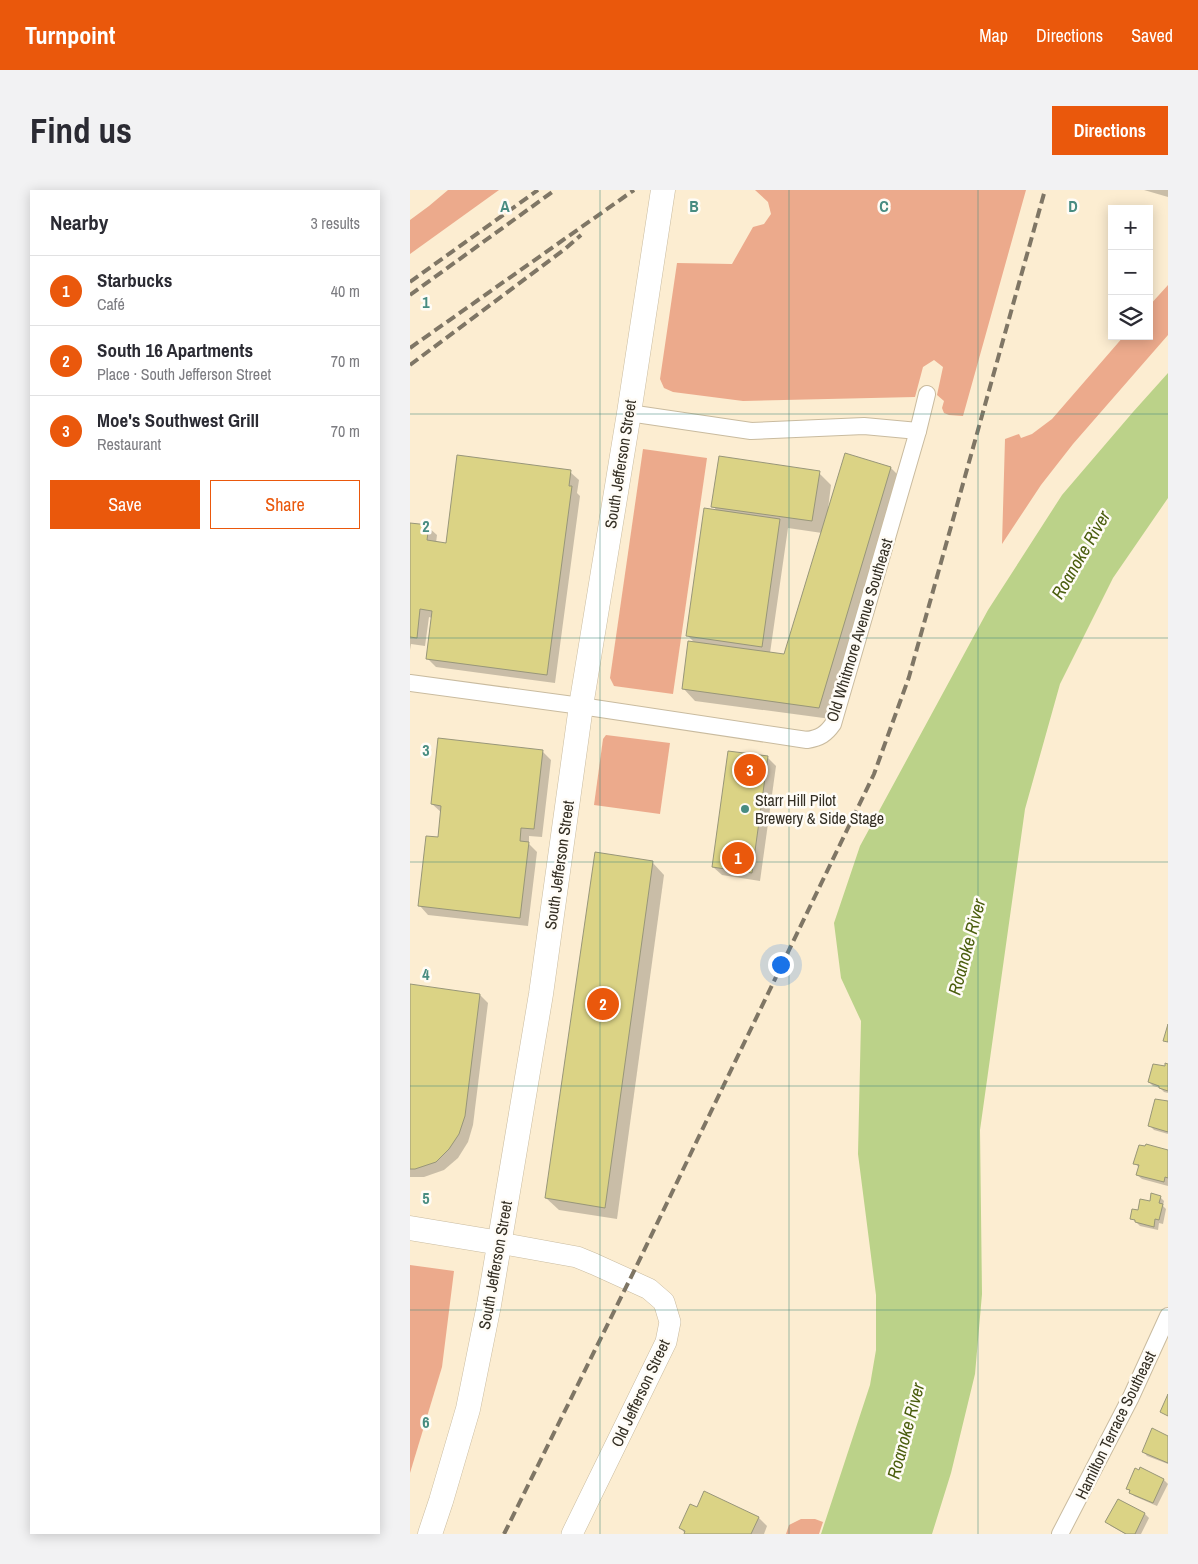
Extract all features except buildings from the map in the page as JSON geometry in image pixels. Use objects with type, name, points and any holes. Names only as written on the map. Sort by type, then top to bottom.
[{"type":"main road","name":"South Jefferson Street","points":[[430,1534],[468,1408],[500,1243],[541,994],[581,706],[663,190]]},
{"type":"main road","points":[[410,1228],[500,1243]]},
{"type":"street","points":[[629,413],[751,431],[864,426],[918,431],[928,394]]},
{"type":"street","name":"Old Whitmore Avenue Southeast","points":[[581,706],[807,740],[818,738],[827,733],[833,724],[918,431]]},
{"type":"street","points":[[410,684],[581,706]]},
{"type":"street","name":"Old Jefferson Street","points":[[500,1243],[577,1257],[621,1276],[649,1290],[664,1302],[670,1322],[666,1342],[572,1534]]},
{"type":"street","name":"Hamilton Terrace Southeast","points":[[1060,1534],[1131,1398],[1168,1316]]},
{"type":"shaded area","points":[[448,190],[499,190],[410,254],[410,220]]},
{"type":"shaded area","points":[[755,190],[1026,190],[963,416],[944,413],[942,408],[944,401],[937,395],[943,367],[934,360],[923,367],[915,397],[743,401],[673,392],[664,388],[660,379],[677,263],[732,264],[753,227],[764,224],[771,214],[768,202]]},
{"type":"shaded area","points":[[1168,285],[1168,335],[1073,444],[1041,485],[1002,544],[1005,439],[1019,434],[1021,438],[1032,434],[1052,419],[1121,340],[1153,340],[1153,302]]},
{"type":"shaded area","points":[[643,449],[707,458],[673,694],[614,686],[610,678]]},
{"type":"shaded area","points":[[606,735],[670,743],[660,814],[594,805],[603,739]]},
{"type":"shaded area","points":[[410,1265],[454,1271],[442,1367],[410,1473]]},
{"type":"shaded area","points":[[801,1519],[815,1519],[823,1522],[819,1534],[786,1534],[789,1525]]},
{"type":"water","name":"Roanoke River","points":[[1168,373],[1168,498],[1113,578],[1060,684],[1025,809],[980,1130],[982,1294],[975,1374],[951,1473],[932,1534],[821,1534],[870,1385],[876,1350],[876,1295],[858,1154],[861,1021],[841,978],[834,923],[860,846],[988,610],[1062,495]]},
{"type":"railway","points":[[410,282],[538,190]]},
{"type":"railway","points":[[410,295],[555,190]]},
{"type":"railway","points":[[410,348],[634,190]]},
{"type":"railway","points":[[504,1534],[636,1267],[874,774],[909,677],[1045,190]]},
{"type":"railway","points":[[410,365],[581,235]]},
{"type":"place","name":"Moe's Southwest Grill","points":[[750,770]]},
{"type":"place","name":"Starr Hill Pilot Brewery & Side Stage","points":[[745,809]]},
{"type":"place","name":"Starbucks","points":[[738,858]]},
{"type":"place","name":"South 16 Apartments","points":[[603,1004]]}]
